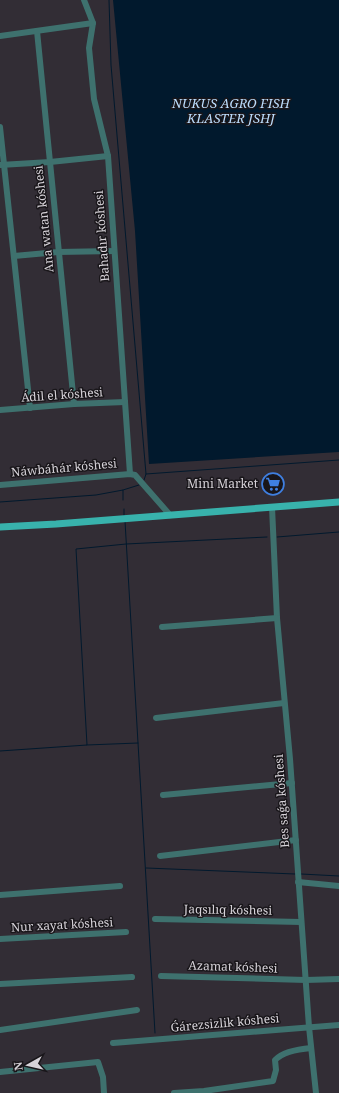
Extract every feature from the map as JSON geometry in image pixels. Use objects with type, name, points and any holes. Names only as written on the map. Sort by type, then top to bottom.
[{"type":"main road","points":[[0,527],[339,502]]},
{"type":"street","name":"Bahadır kóshesi","points":[[84,0],[92,23],[89,48],[94,99],[108,156],[130,474]]},
{"type":"street","points":[[0,36],[92,23]]},
{"type":"street","name":"Ana watan kóshesi","points":[[37,31],[74,404]]},
{"type":"street","points":[[0,127],[2,165],[14,256],[30,408]]},
{"type":"street","points":[[2,165],[108,156]]},
{"type":"street","points":[[14,256],[58,252],[114,251]]},
{"type":"street","name":"Ádil el kóshesi","points":[[0,410],[74,404],[125,402]]},
{"type":"street","points":[[130,474],[135,475],[170,515]]},
{"type":"street","name":"Náwbáhár kóshesi","points":[[0,485],[130,474]]},
{"type":"street","name":"Bes saǵa kóshesi","points":[[272,507],[277,618],[292,783],[308,1027],[316,1093]]},
{"type":"street","points":[[162,627],[277,618]]},
{"type":"street","points":[[156,718],[284,703]]},
{"type":"street","points":[[163,795],[292,783]]},
{"type":"street","points":[[160,856],[296,840]]},
{"type":"street","points":[[298,882],[339,886]]},
{"type":"street","points":[[0,894],[120,886]]},
{"type":"street","name":"Jaqsılıq kóshesi","points":[[155,919],[301,922]]},
{"type":"street","name":"Nur xayat kóshesi","points":[[0,939],[126,932]]},
{"type":"street","name":"Azamat kóshesi","points":[[160,976],[306,980],[339,979]]},
{"type":"street","points":[[0,984],[132,977]]},
{"type":"street","points":[[0,1030],[137,1010]]},
{"type":"street","name":"Ǵárezsizlik kóshesi","points":[[113,1043],[339,1025]]},
{"type":"street","points":[[174,1093],[204,1091],[273,1081],[276,1070],[275,1060],[280,1055],[311,1048]]},
{"type":"street","points":[[0,1072],[98,1062],[104,1076],[104,1093]]},
{"type":"water","name":"NUKUS AGRO FISH KLASTER JSHJ","points":[[113,0],[339,0],[339,452],[149,464],[135,231]]},
{"type":"waterway","points":[[109,0],[111,65],[146,474],[144,480]]},
{"type":"waterway","points":[[146,474],[339,460]]},
{"type":"waterway","points":[[123,490],[139,485]]},
{"type":"waterway","points":[[0,502],[96,495],[123,490],[123,500]]},
{"type":"waterway","points":[[124,509],[124,516]]},
{"type":"waterway","points":[[125,521],[155,1033]]},
{"type":"waterway","points":[[277,537],[339,532]]},
{"type":"waterway","points":[[0,751],[87,745],[76,549],[126,544],[267,537]]},
{"type":"waterway","points":[[87,745],[138,743]]},
{"type":"waterway","points":[[146,868],[295,874]]},
{"type":"waterway","points":[[301,874],[339,876]]},
{"type":"place","name":"Mini Market","points":[[273,484]]}]
